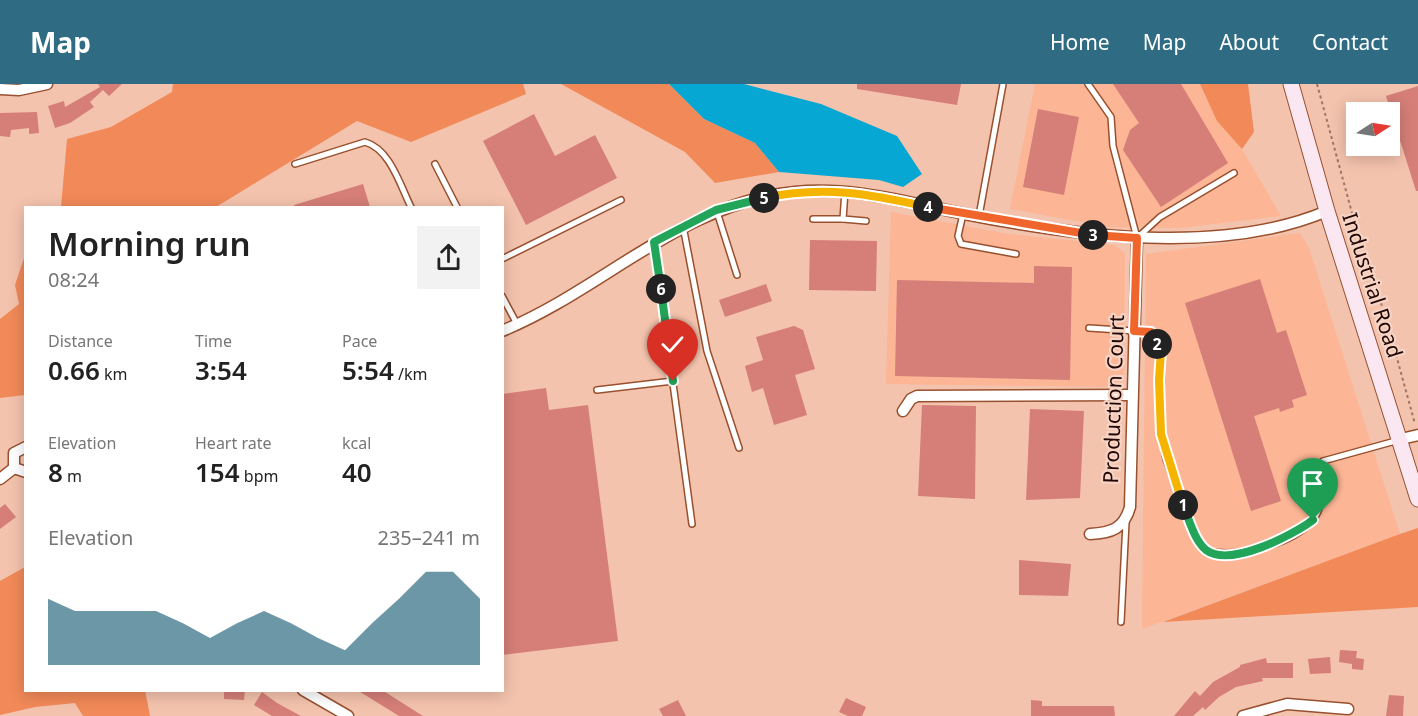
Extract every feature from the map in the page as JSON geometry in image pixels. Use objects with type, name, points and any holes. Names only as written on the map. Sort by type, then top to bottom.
[{"type":"main road","name":"Industrial Road","points":[[1291,84],[1327,212],[1401,439],[1418,499]]},
{"type":"street","points":[[0,89],[19,90],[47,84]]},
{"type":"street","points":[[504,330],[517,325],[654,242],[716,210],[792,192],[845,191],[1060,231],[1137,238],[1177,238],[1244,232],[1304,222],[1327,212]]},
{"type":"street","name":"Production Court","points":[[1126,520],[1130,507],[1137,238]]},
{"type":"street","points":[[903,411],[911,399],[917,396],[1132,395]]},
{"type":"street","points":[[1401,439],[1418,435]]},
{"type":"street","points":[[14,468],[14,453],[24,448]]},
{"type":"street","points":[[14,468],[24,471]]},
{"type":"street","points":[[0,479],[14,468]]},
{"type":"street","points":[[1090,534],[1112,531],[1126,520]]},
{"type":"street","points":[[306,692],[348,716]]},
{"type":"street","points":[[1243,716],[1287,704],[1348,709]]},
{"type":"lane","points":[[979,216],[1003,84]]},
{"type":"lane","points":[[1088,84],[1111,117],[1113,146],[1137,238],[1160,217],[1234,173]]},
{"type":"lane","points":[[295,164],[365,142],[376,145],[385,155],[410,206]]},
{"type":"lane","points":[[435,164],[456,206]]},
{"type":"lane","points":[[843,219],[845,191]]},
{"type":"lane","points":[[504,258],[621,200]]},
{"type":"lane","points":[[716,210],[737,275]]},
{"type":"lane","points":[[963,214],[958,236],[961,244],[1016,254]]},
{"type":"lane","points":[[813,219],[866,220]]},
{"type":"lane","points":[[683,226],[707,351],[739,448]]},
{"type":"lane","points":[[654,242],[692,524]]},
{"type":"lane","points":[[504,300],[517,325]]},
{"type":"lane","points":[[1089,328],[1151,332],[1161,351],[1159,380],[1161,434],[1166,459],[1194,533],[1207,551],[1237,554],[1294,534],[1313,520],[1323,492],[1323,461],[1401,439]]},
{"type":"lane","points":[[597,390],[673,381]]},
{"type":"lane","points":[[1121,622],[1126,520]]},
{"type":"path","points":[[1317,84],[1358,235],[1386,318],[1412,415]]},
{"type":"shaded area","points":[[173,84],[523,84],[526,94],[411,142],[357,121],[218,206],[61,206],[67,139],[111,127],[172,92]]},
{"type":"shaded area","points":[[561,84],[669,84],[704,119],[755,143],[779,172],[715,183],[685,152]]},
{"type":"shaded area","points":[[1035,84],[1200,84],[1217,121],[1242,149],[1281,216],[1181,228],[1109,227],[1010,209]]},
{"type":"shaded area","points":[[1200,84],[1248,84],[1254,132],[1242,149],[1217,121]]},
{"type":"shaded area","points":[[891,212],[1009,234],[1114,245],[1125,253],[1124,381],[1118,387],[886,384]]},
{"type":"shaded area","points":[[1300,233],[1309,248],[1400,534],[1142,629],[1146,254]]},
{"type":"shaded area","points":[[24,258],[24,395],[0,398],[0,319],[19,304],[15,285]]},
{"type":"shaded area","points":[[1418,528],[1418,607],[1163,622],[1400,534]]},
{"type":"shaded area","points":[[24,568],[24,692],[145,692],[150,716],[83,716],[75,703],[35,707],[0,715],[0,581]]},
{"type":"water","points":[[669,84],[744,84],[821,104],[897,136],[922,174],[903,187],[879,180],[779,172],[755,143],[704,119]]},
{"type":"building","points":[[98,84],[122,84],[109,96],[103,90],[90,102],[94,107],[70,123],[55,128],[48,106],[64,101],[65,107],[100,87]]},
{"type":"building","points":[[857,84],[961,84],[957,105],[857,89]]},
{"type":"building","points":[[1113,84],[1181,84],[1228,163],[1161,207],[1123,150],[1130,130],[1139,123]]},
{"type":"building","points":[[1418,86],[1418,191],[1416,191],[1400,140],[1400,102],[1388,102],[1386,96]]},
{"type":"building","points":[[1038,109],[1079,117],[1064,195],[1023,187]]},
{"type":"building","points":[[37,112],[39,133],[29,134],[29,128],[11,130],[10,137],[0,136],[0,113]]},
{"type":"building","points":[[534,114],[555,156],[595,135],[617,178],[526,225],[483,141]]},
{"type":"building","points":[[363,184],[370,206],[294,206]]},
{"type":"building","points":[[810,240],[877,241],[876,291],[809,290]]},
{"type":"building","points":[[1034,266],[1072,267],[1070,380],[895,376],[897,280],[1034,283]]},
{"type":"building","points":[[1260,279],[1277,333],[1286,330],[1307,395],[1292,400],[1294,407],[1280,412],[1279,408],[1254,416],[1281,501],[1251,511],[1185,303]]},
{"type":"building","points":[[766,284],[772,301],[725,317],[719,300]]},
{"type":"building","points":[[794,326],[803,330],[815,369],[795,375],[807,415],[774,425],[763,388],[752,392],[745,366],[763,360],[756,337]]},
{"type":"building","points":[[546,388],[549,410],[588,405],[618,641],[504,655],[504,394]]},
{"type":"building","points":[[922,405],[976,406],[975,499],[918,496]]},
{"type":"building","points":[[1030,409],[1084,411],[1080,498],[1026,500]]},
{"type":"building","points":[[5,504],[16,517],[0,529],[0,508]]},
{"type":"building","points":[[1019,560],[1071,564],[1068,596],[1019,595]]},
{"type":"building","points":[[1340,650],[1357,651],[1356,658],[1364,659],[1363,670],[1352,669],[1352,664],[1339,662]]},
{"type":"building","points":[[1330,657],[1331,673],[1310,674],[1308,659]]},
{"type":"building","points":[[1266,658],[1267,663],[1293,663],[1293,678],[1262,678],[1263,681],[1236,687],[1219,697],[1205,710],[1203,707],[1193,716],[1174,716],[1195,691],[1200,696],[1213,682],[1240,665]]},
{"type":"building","points":[[224,692],[245,692],[244,700],[224,699]]},
{"type":"building","points":[[262,692],[301,716],[272,716],[254,705]]},
{"type":"building","points":[[360,692],[385,692],[423,716],[399,716]]},
{"type":"building","points":[[1389,695],[1404,696],[1403,716],[1386,716]]},
{"type":"building","points":[[846,698],[866,707],[862,716],[848,716],[839,712]]},
{"type":"building","points":[[678,700],[686,716],[663,716],[659,709]]},
{"type":"building","points":[[1031,700],[1042,701],[1042,706],[1114,706],[1115,716],[1031,716]]},
{"type":"route","points":[[673,381],[654,242],[698,218],[741,202],[815,190],[863,193],[972,216],[1060,231],[1137,238],[1134,331],[1151,332],[1161,351],[1159,380],[1161,434],[1166,459],[1194,533],[1207,551],[1218,554],[1237,554],[1294,534],[1313,520]]}]
